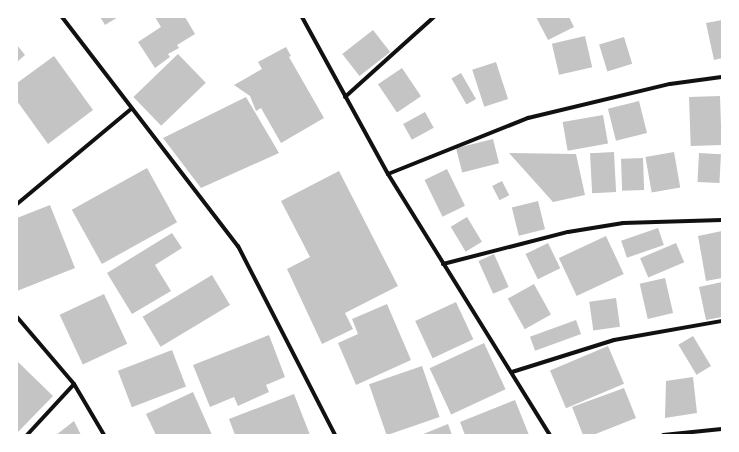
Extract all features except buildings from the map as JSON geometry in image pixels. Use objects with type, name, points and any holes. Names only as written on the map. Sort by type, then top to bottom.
[{"type":"street","points":[[62,17],[172,164],[216,214],[238,246],[335,435]]},
{"type":"street","points":[[302,17],[388,174],[442,264],[512,372],[550,435]]},
{"type":"street","points":[[345,97],[434,17]]},
{"type":"street","points":[[388,174],[528,118],[670,84],[722,77]]},
{"type":"street","points":[[17,204],[131,109]]},
{"type":"street","points":[[442,264],[568,232],[623,223],[722,220]]},
{"type":"street","points":[[17,317],[74,384],[104,435]]},
{"type":"street","points":[[512,372],[614,340],[722,320]]},
{"type":"street","points":[[27,435],[74,384]]},
{"type":"street","points":[[663,435],[722,429]]}]
